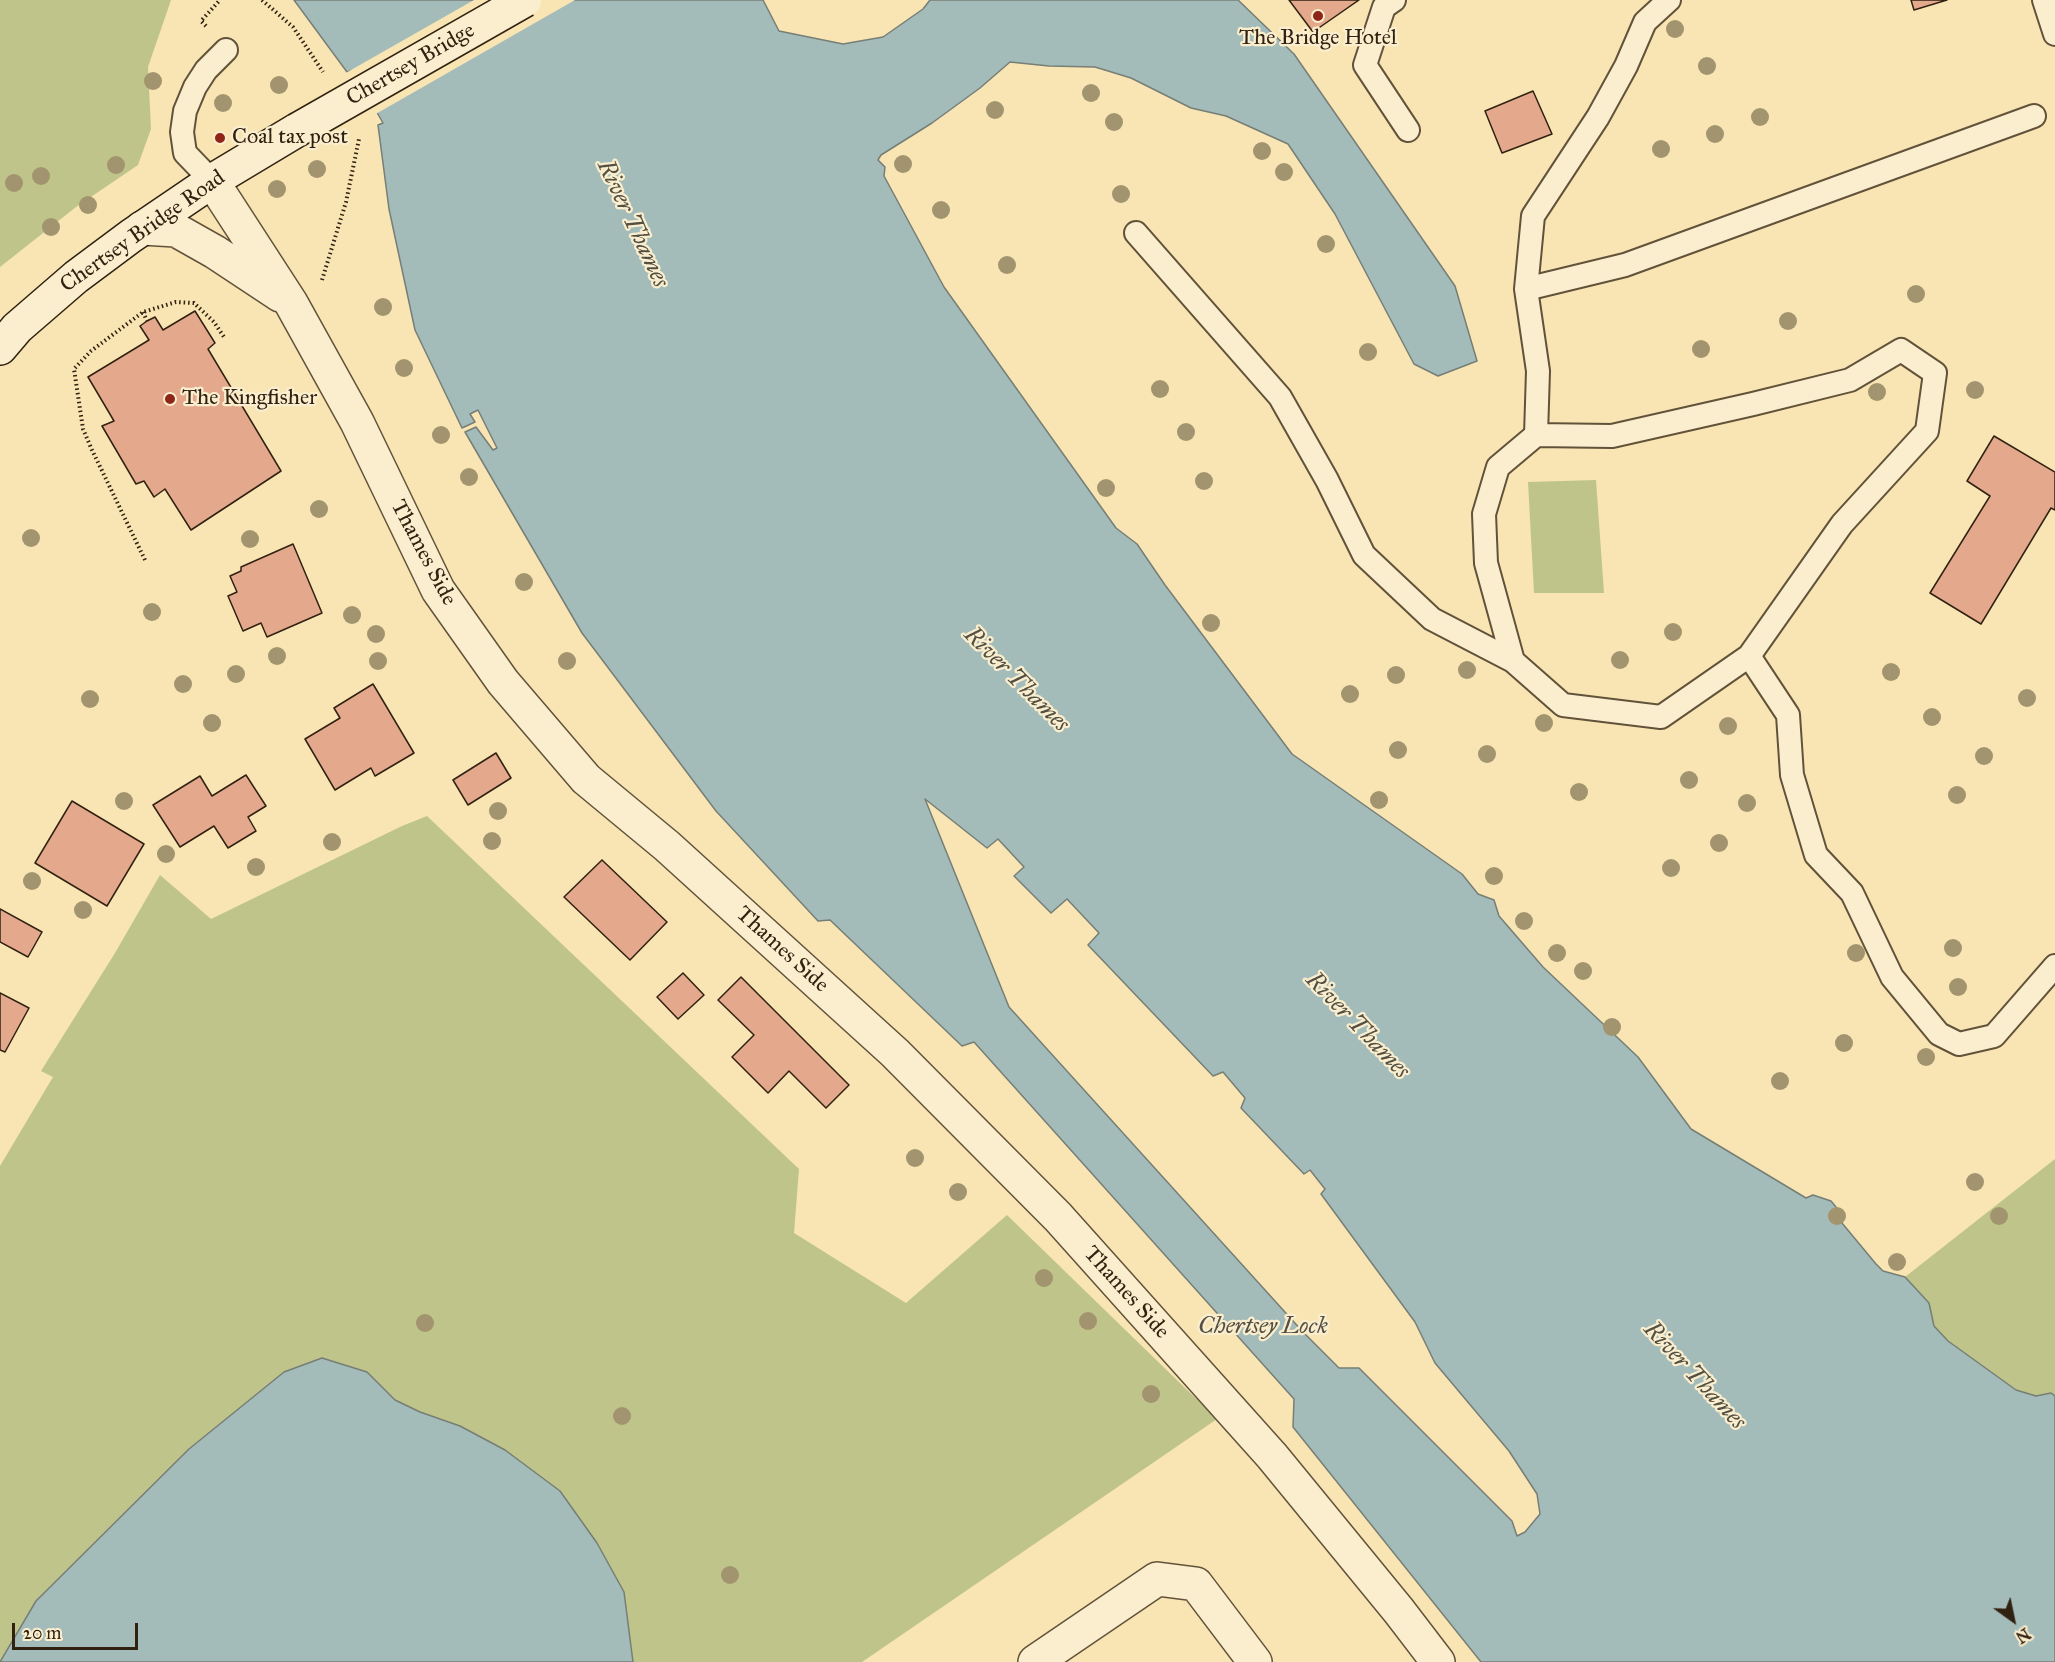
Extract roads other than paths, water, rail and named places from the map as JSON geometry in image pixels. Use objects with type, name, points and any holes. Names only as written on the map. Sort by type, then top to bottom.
[{"type":"street","name":"Chertsey Bridge","points":[[297,130],[525,0]]},
{"type":"street","name":"Chertsey Bridge Road","points":[[0,348],[17,328],[76,277],[142,228],[212,181],[297,130]]},
{"type":"street","name":"Thames Side","points":[[212,181],[291,303],[357,422],[438,590],[503,681],[586,779],[667,846],[895,1053],[1058,1217],[1272,1456],[1438,1662]]},
{"type":"street","points":[[142,228],[176,230],[291,303]]},
{"type":"street","points":[[1035,1662],[1157,1579],[1196,1584],[1254,1662]]},
{"type":"lane","points":[[1394,0],[1384,7],[1365,65],[1408,130]]},
{"type":"lane","points":[[1536,435],[1538,371],[1526,290],[1533,216],[1598,117],[1626,66],[1645,22],[1670,0]]},
{"type":"lane","points":[[2044,0],[2055,34]]},
{"type":"lane","points":[[212,181],[185,153],[182,132],[185,111],[195,87],[206,70],[226,50]]},
{"type":"lane","points":[[1526,290],[1625,265],[2034,116]]},
{"type":"lane","points":[[1136,233],[1280,397],[1327,480],[1364,555],[1432,619],[1513,662],[1563,705],[1661,717],[1749,656],[1842,524],[1927,431],[1935,373],[1901,350],[1850,380],[1753,404],[1612,436],[1536,435],[1498,467],[1484,514],[1486,563],[1513,662]]},
{"type":"lane","points":[[1749,656],[1788,715],[1792,775],[1816,855],[1852,893],[1892,977],[1939,1034],[1959,1044],[1994,1036],[2055,966]]},
{"type":"water","points":[[294,0],[763,0],[779,31],[843,44],[883,37],[923,9],[930,0],[1238,0],[1294,54],[1455,286],[1477,361],[1438,376],[1414,364],[1335,214],[1288,144],[1226,116],[1191,108],[1131,78],[1095,67],[1010,62],[980,88],[932,123],[881,155],[878,160],[885,167],[884,176],[944,287],[1116,528],[1137,544],[1165,585],[1292,754],[1462,874],[1478,894],[1494,900],[1499,916],[1543,967],[1638,1057],[1691,1129],[1806,1198],[1813,1195],[1831,1201],[1836,1207],[1837,1217],[1876,1264],[1883,1271],[1905,1277],[1929,1303],[1934,1326],[1948,1341],[2016,1390],[2036,1396],[2051,1393],[2055,1396],[2055,1662],[1481,1662],[1293,1427],[1294,1399],[974,1042],[962,1046],[830,920],[818,921],[716,811],[582,633],[465,432],[476,427],[493,450],[497,448],[478,410],[470,414],[475,422],[462,428],[415,330],[389,209],[378,125],[383,123],[353,70],[347,72]],"holes":[[[925,799],[987,848],[998,839],[1024,867],[1014,876],[1051,913],[1067,899],[1099,933],[1088,945],[1213,1076],[1223,1072],[1245,1098],[1241,1108],[1304,1174],[1310,1170],[1325,1189],[1321,1194],[1415,1322],[1435,1363],[1509,1451],[1537,1494],[1540,1514],[1525,1532],[1517,1536],[1512,1521],[1359,1368],[1339,1368],[1303,1332],[1009,1007]]]},
{"type":"water","points":[[322,1358],[367,1372],[395,1400],[420,1412],[460,1426],[505,1450],[560,1491],[597,1543],[624,1592],[633,1662],[0,1662],[36,1601],[189,1449],[284,1372]]},
{"type":"place","name":"The Bridge Hotel","points":[[1318,16]]},
{"type":"place","name":"Coal tax post","points":[[220,138]]},
{"type":"place","name":"The Kingfisher","points":[[170,399]]},
{"type":"water label","name":"River Thames","points":[[632,224]]},
{"type":"water label","name":"River Thames","points":[[1016,680]]},
{"type":"water label","name":"River Thames","points":[[1357,1026]]},
{"type":"water label","name":"Chertsey Lock","points":[[1263,1327]]},
{"type":"water label","name":"River Thames","points":[[1694,1376]]}]
